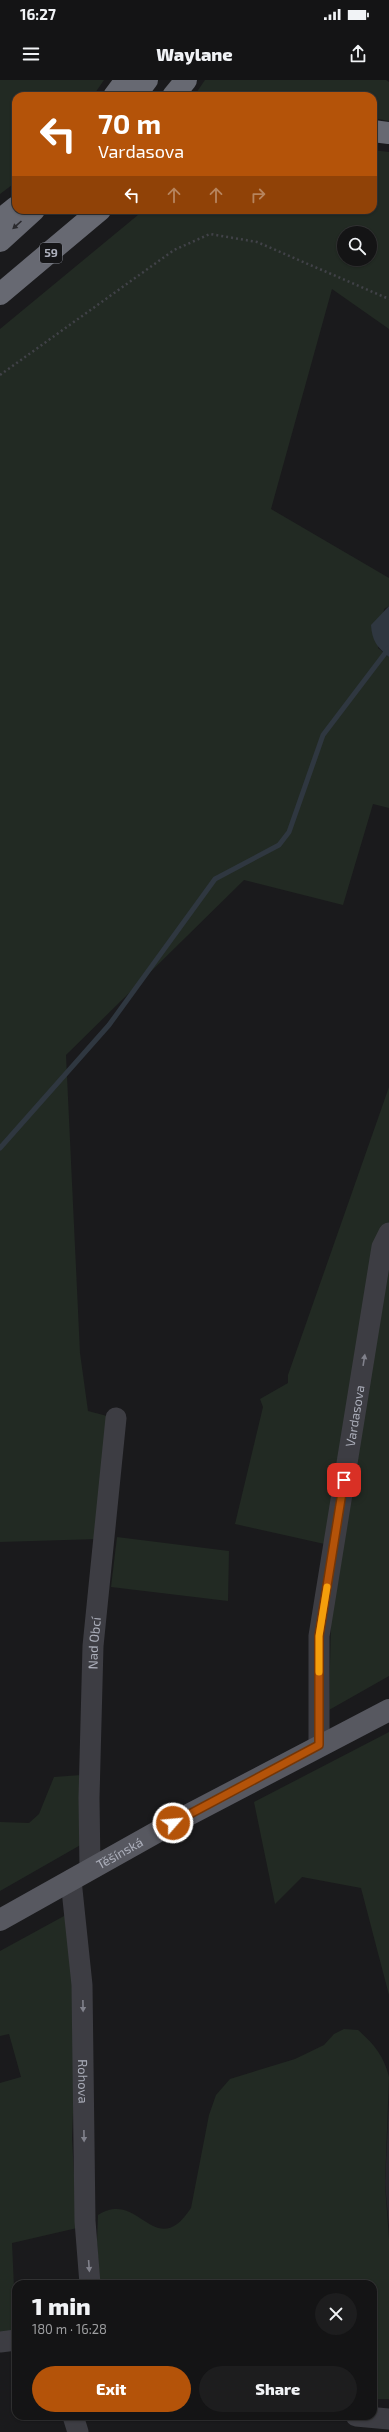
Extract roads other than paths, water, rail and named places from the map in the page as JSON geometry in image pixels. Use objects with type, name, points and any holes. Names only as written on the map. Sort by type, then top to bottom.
[{"type":"highway","points":[[117,92],[126,80]]},
{"type":"highway","points":[[138,92],[147,80]]},
{"type":"highway","points":[[176,92],[186,80]]},
{"type":"highway","points":[[377,132],[389,133]]},
{"type":"highway","points":[[0,220],[12,210]]},
{"type":"highway","points":[[0,241],[30,214]]},
{"type":"highway","points":[[0,290],[74,214]]},
{"type":"highway","name":"59","points":[[0,294],[95,214]]},
{"type":"main road","name":"Těšínská","points":[[0,1920],[90,1869],[319,1745],[389,1710]]},
{"type":"street","name":"Vardasova","points":[[319,1745],[319,1636],[382,1247],[389,1232]]},
{"type":"street","name":"Nad Obcí","points":[[90,1869],[89,1798],[93,1646],[116,1418]]},
{"type":"street","name":"Rohova","points":[[71,1880],[80,1967],[85,2221],[90,2280]]},
{"type":"street","points":[[0,2342],[12,2340]]},
{"type":"street","points":[[377,2418],[389,2419]]},
{"type":"street","points":[[74,2420],[78,2432]]},
{"type":"waterway","points":[[0,1148],[109,1025],[215,879],[279,845],[289,832],[323,735],[389,648]]}]
